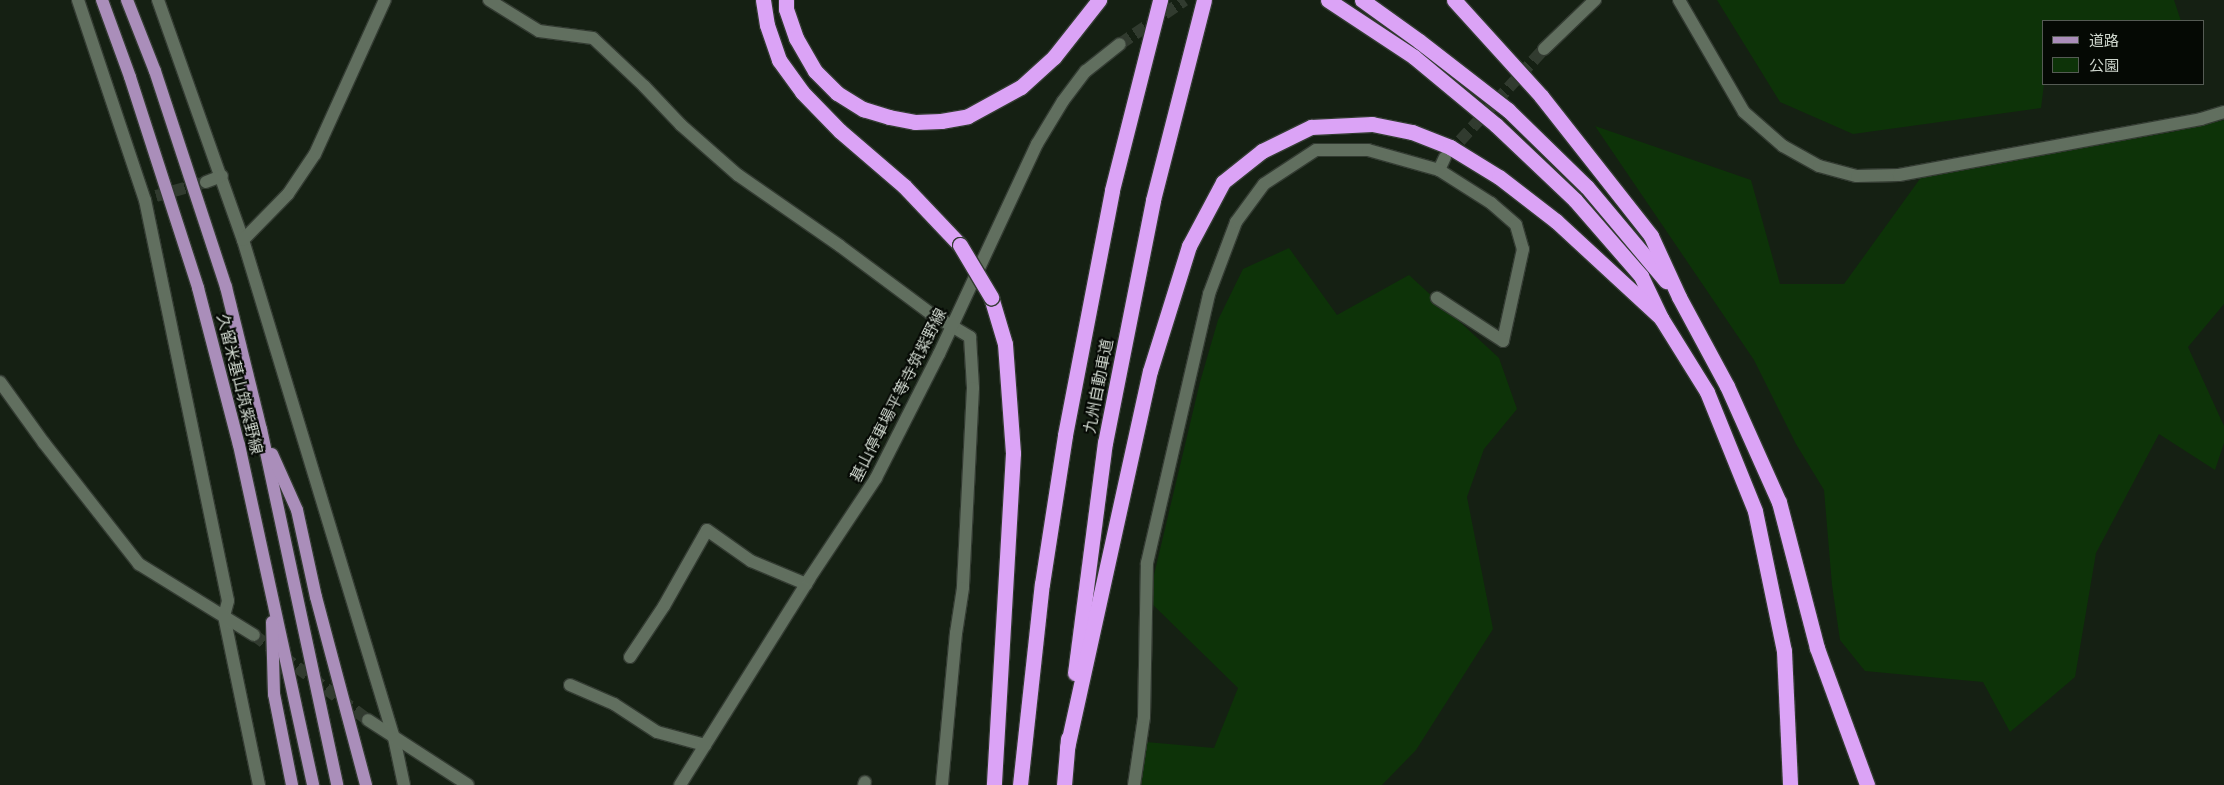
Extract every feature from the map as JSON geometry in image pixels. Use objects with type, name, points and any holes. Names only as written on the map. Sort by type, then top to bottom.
[{"type":"highway","points":[[763,0],[767,25],[779,60],[802,92],[840,131],[904,186],[960,245],[991,297],[1005,344],[1013,453],[994,785]]},
{"type":"highway","points":[[786,0],[786,9],[796,38],[815,71],[837,93],[863,109],[890,118],[915,122],[941,121],[968,116],[1021,88],[1054,57],[1098,0]]},
{"type":"highway","name":"九州自動車道","points":[[1020,785],[1042,584],[1065,434],[1112,190],[1160,0]]},
{"type":"highway","name":"九州自動車道","points":[[1064,785],[1084,589],[1105,443],[1153,200],[1204,0]]},
{"type":"highway","points":[[1328,0],[1414,57],[1496,125],[1575,200],[1641,276],[1661,318],[1707,392],[1755,511],[1784,651],[1790,785]]},
{"type":"highway","points":[[1362,0],[1420,41],[1508,110],[1587,187],[1679,297]]},
{"type":"highway","points":[[1454,0],[1541,96],[1651,236],[1679,297],[1727,386],[1779,502],[1816,648],[1867,785]]},
{"type":"highway","points":[[1067,748],[1150,371],[1189,246],[1223,182],[1262,151],[1311,127],[1372,124],[1412,132],[1450,147],[1499,177],[1556,221],[1661,318]]},
{"type":"main road","name":"久留米基山筑紫野線","points":[[102,0],[130,77],[198,288],[240,445],[313,785]]},
{"type":"main road","name":"久留米基山筑紫野線","points":[[127,0],[155,71],[226,287],[261,428],[337,785]]},
{"type":"main road","points":[[261,428],[297,510],[316,597],[366,785]]},
{"type":"main road","points":[[271,592],[274,694],[292,785]]},
{"type":"street","points":[[78,0],[150,198],[228,601],[224,616],[259,785]]},
{"type":"street","points":[[158,0],[222,176],[243,240],[394,738],[404,785]]},
{"type":"street","points":[[243,240],[288,194],[314,154],[385,0]]},
{"type":"street","points":[[489,0],[539,31],[593,38],[682,125],[738,176],[840,246],[930,313],[970,337],[973,388],[963,588],[956,633],[942,785]]},
{"type":"street","points":[[1544,49],[1595,0]]},
{"type":"street","points":[[1679,0],[1744,112],[1783,146],[1819,166],[1857,176],[1899,175],[2192,120],[2224,112]]},
{"type":"street","name":"基山停車場平等寺筑紫野線","points":[[680,785],[806,584],[876,478],[952,325],[1036,144],[1063,101],[1086,71],[1120,44]]},
{"type":"street","points":[[1134,785],[1144,717],[1147,563],[1208,294],[1236,222],[1264,184],[1316,150],[1368,150],[1439,170],[1491,203],[1516,225],[1522,249],[1503,341],[1437,298]]},
{"type":"street","points":[[1439,170],[1445,157]]},
{"type":"street","points":[[206,182],[222,176]]},
{"type":"street","points":[[0,382],[44,443],[139,564],[254,635]]},
{"type":"street","points":[[630,657],[664,606],[707,530],[751,561],[806,584]]},
{"type":"street","points":[[570,685],[614,704],[657,732],[705,745]]},
{"type":"street","points":[[368,720],[468,785]]},
{"type":"green space","points":[[1717,0],[2174,0],[2181,20],[2042,20],[2042,85],[2044,85],[2041,108],[1853,134],[1780,102]]},
{"type":"green space","points":[[2224,120],[2224,304],[2188,347],[2224,426],[2224,443],[2215,470],[2159,434],[2096,553],[2075,677],[2010,732],[1983,682],[1865,671],[1840,640],[1832,585],[1824,490],[1796,444],[1754,360],[1595,126],[1751,180],[1780,284],[1844,284],[1922,176],[2172,132]]},
{"type":"green space","points":[[1289,248],[1337,315],[1409,275],[1499,358],[1517,409],[1484,449],[1467,497],[1493,629],[1416,750],[1382,785],[1133,785],[1146,742],[1214,748],[1238,688],[1148,600],[1200,382],[1218,320],[1243,269]]},
{"type":"tunnel","points":[[1120,44],[1185,0]]},
{"type":"tunnel","points":[[1448,154],[1544,49]]},
{"type":"tunnel","points":[[156,196],[206,182]]},
{"type":"tunnel","points":[[254,635],[368,720]]}]
